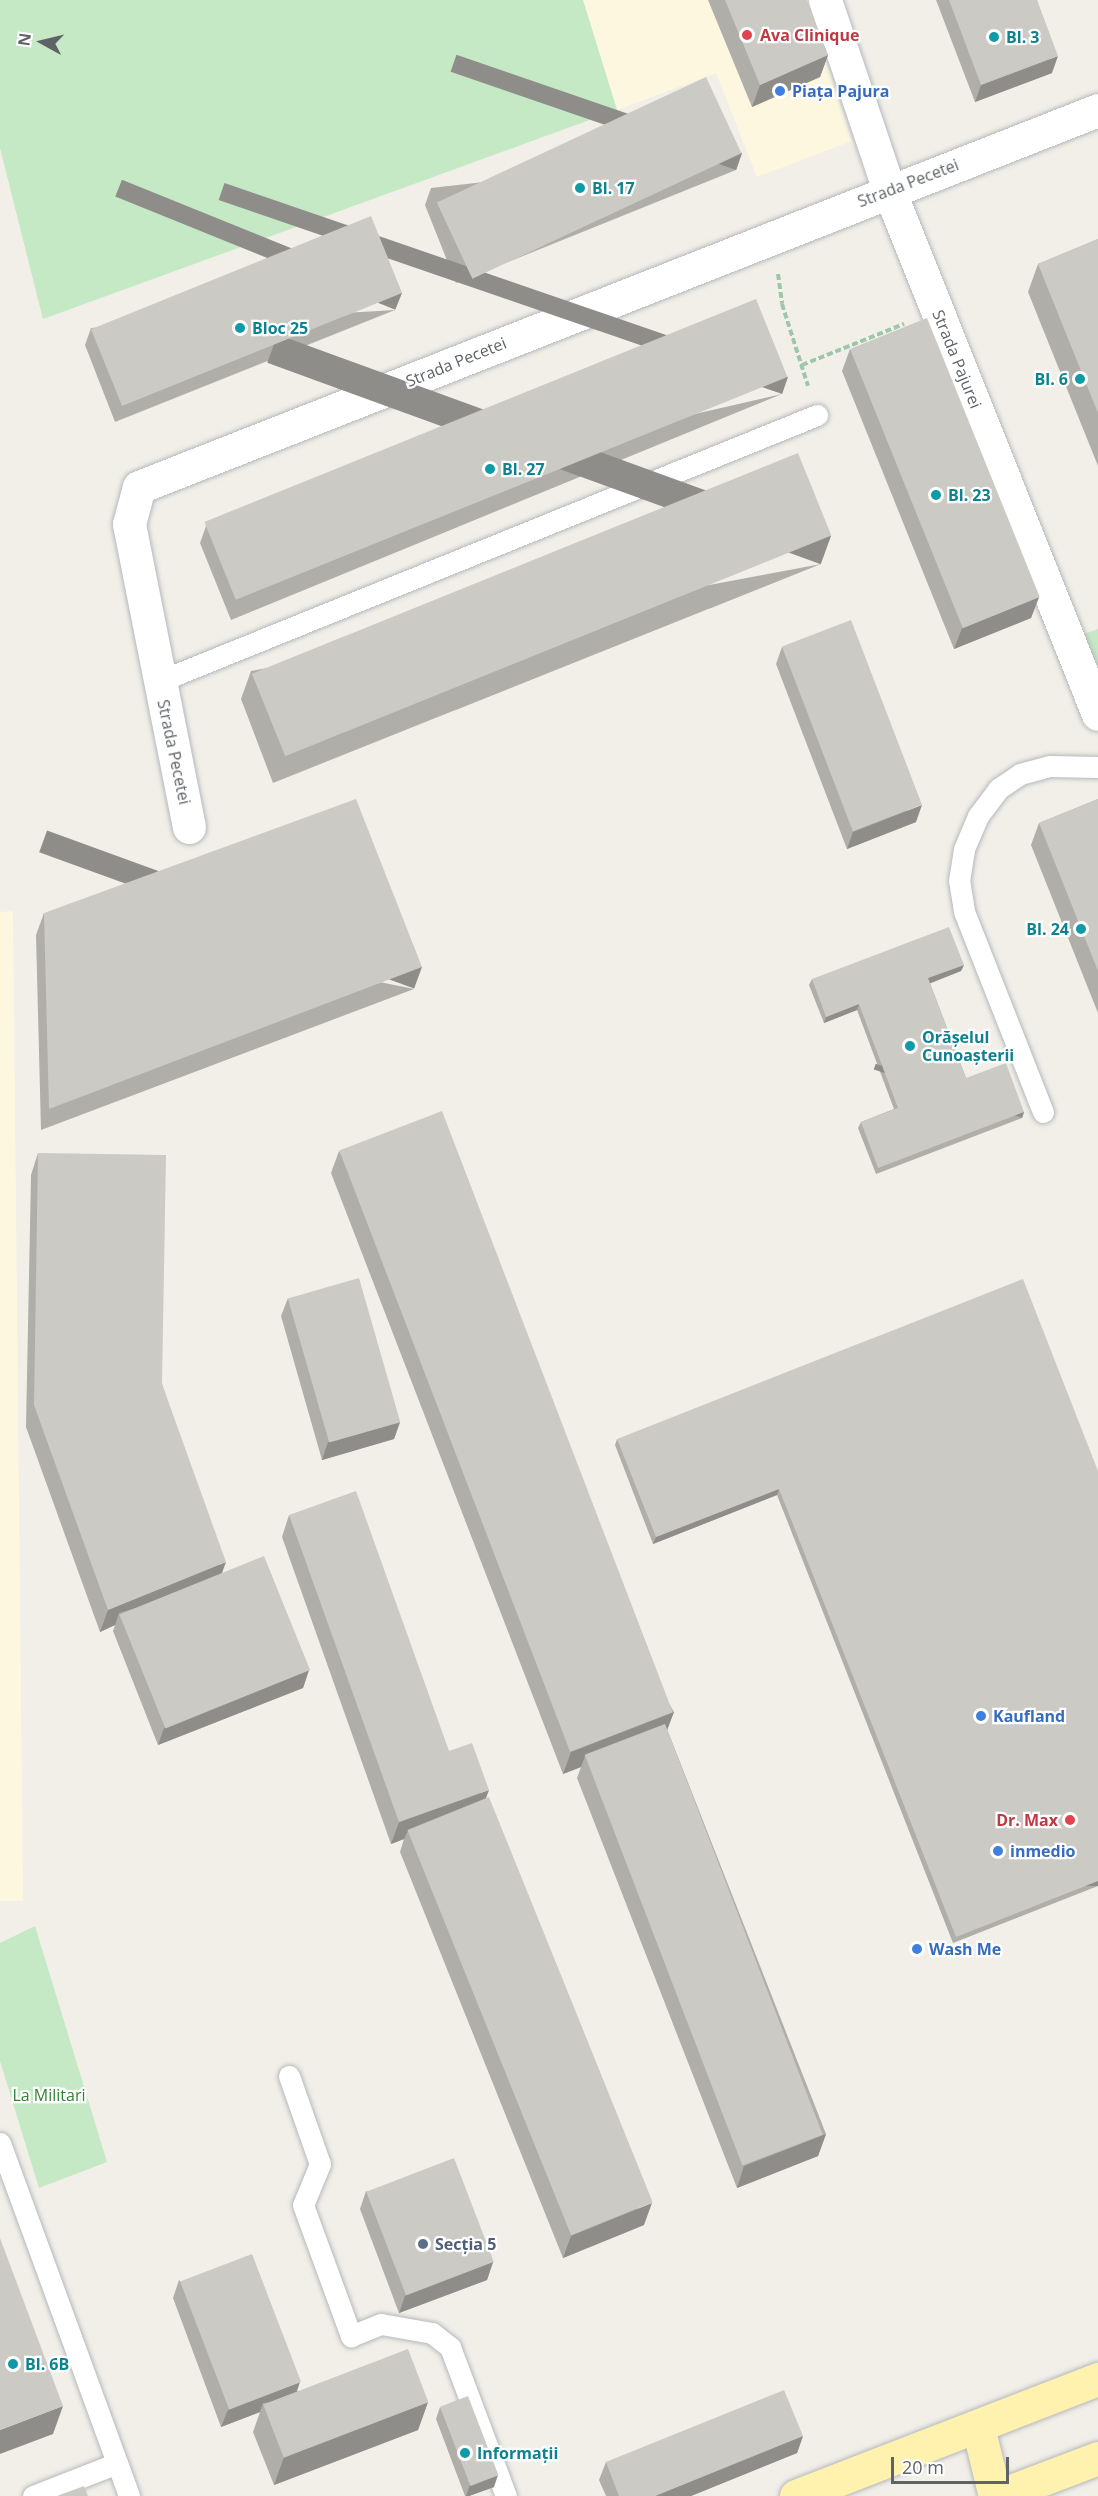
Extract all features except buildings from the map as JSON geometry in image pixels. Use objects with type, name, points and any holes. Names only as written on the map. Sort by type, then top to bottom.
[{"type":"main road","points":[[796,2496],[1098,2379]]},
{"type":"main road","points":[[978,2427],[996,2496],[1098,2458]]},
{"type":"street","name":"Strada Pajurei","points":[[825,0],[889,190],[1098,714]]},
{"type":"street","name":"Strada Pecetei","points":[[189,827],[129,524],[139,487],[889,190],[1098,110]]},
{"type":"lane","points":[[160,681],[817,415]]},
{"type":"lane","points":[[1043,1112],[964,911],[959,880],[964,849],[978,816],[991,798],[1020,774],[1050,766],[1098,767]]},
{"type":"lane","points":[[289,2076],[320,2164],[303,2205],[351,2336],[381,2324],[432,2333],[450,2347],[506,2496]]},
{"type":"lane","points":[[0,2143],[129,2496]]},
{"type":"lane","points":[[33,2496],[117,2463]]},
{"type":"path","points":[[773,236],[782,304],[817,415]]},
{"type":"path","points":[[802,365],[937,310]]},
{"type":"shaded area","name":"Piața Pajura","points":[[583,0],[806,0],[852,141],[757,177],[716,73],[617,110]]},
{"type":"shaded area","points":[[13,911],[23,1901],[0,1901],[0,912]]},
{"type":"green space","points":[[0,0],[583,0],[617,110],[43,319],[0,148]]},
{"type":"green space","points":[[1098,629],[1098,669],[1084,634]]},
{"type":"green space","name":"La Militari","points":[[35,1926],[107,2162],[39,2188],[0,2061],[0,1943]]},
{"type":"place","name":"Ava Clinique","points":[[747,35]]},
{"type":"place","name":"Bl. 3","points":[[994,37]]},
{"type":"place","name":"Piața Pajura","points":[[780,91]]},
{"type":"place","name":"Bl. 17","points":[[580,188]]},
{"type":"place","name":"Bloc 25","points":[[240,328]]},
{"type":"place","name":"Bl. 6","points":[[1080,379]]},
{"type":"place","name":"Bl. 27","points":[[490,469]]},
{"type":"place","name":"Bl. 23","points":[[936,495]]},
{"type":"place","name":"Bl. 24","points":[[1081,929]]},
{"type":"place","name":"Orășelul Cunoașterii","points":[[910,1046]]},
{"type":"place","name":"Kaufland","points":[[981,1716]]},
{"type":"place","name":"Dr. Max","points":[[1070,1820]]},
{"type":"place","name":"inmedio","points":[[998,1851]]},
{"type":"place","name":"Wash Me","points":[[917,1949]]},
{"type":"place","name":"Secția 5","points":[[423,2244]]},
{"type":"place","name":"Bl. 6B","points":[[13,2364]]},
{"type":"place","name":"Informații","points":[[465,2453]]}]
